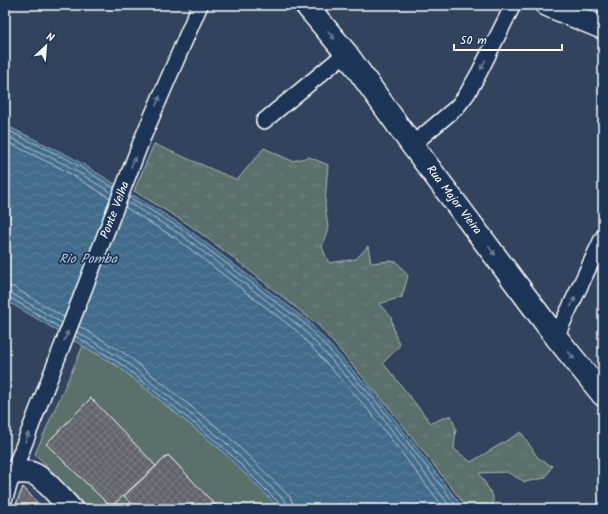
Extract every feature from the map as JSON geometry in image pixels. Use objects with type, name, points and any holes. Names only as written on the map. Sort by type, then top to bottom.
[{"type":"main road","name":"Rua Major Vieira","points":[[306,5],[346,53],[412,145],[556,337],[603,395]]},
{"type":"main road","points":[[547,5],[603,28]]},
{"type":"main road","points":[[9,474],[29,472],[36,475],[43,480],[71,509]]},
{"type":"street","name":"Ponte Velha","points":[[5,498],[9,474],[52,372],[143,137],[200,5]]},
{"type":"street","points":[[412,145],[457,107],[467,94],[513,5]]},
{"type":"street","points":[[264,121],[346,53]]},
{"type":"street","points":[[556,337],[603,236]]},
{"type":"green space","points":[[154,144],[237,180],[264,148],[292,161],[309,157],[328,165],[325,205],[328,228],[322,247],[329,263],[356,259],[368,246],[371,263],[389,261],[397,262],[408,276],[402,297],[379,304],[391,317],[395,335],[400,345],[383,363],[431,423],[451,415],[456,429],[454,449],[471,462],[521,432],[538,458],[552,466],[545,478],[525,482],[507,472],[479,473],[493,496],[493,509],[468,509],[391,410],[319,326],[188,224],[134,191]]},
{"type":"green space","points":[[83,346],[119,367],[220,449],[280,509],[89,509],[35,454]]},
{"type":"water","name":"Rio Pomba","points":[[5,125],[71,157],[185,227],[308,321],[378,398],[464,509],[280,509],[220,449],[119,367],[5,300]]},
{"type":"building","points":[[91,398],[156,466],[111,507],[46,444]]},
{"type":"building","points":[[168,455],[219,509],[137,509],[124,496]]},
{"type":"building","points":[[23,487],[43,509],[14,509]]}]
